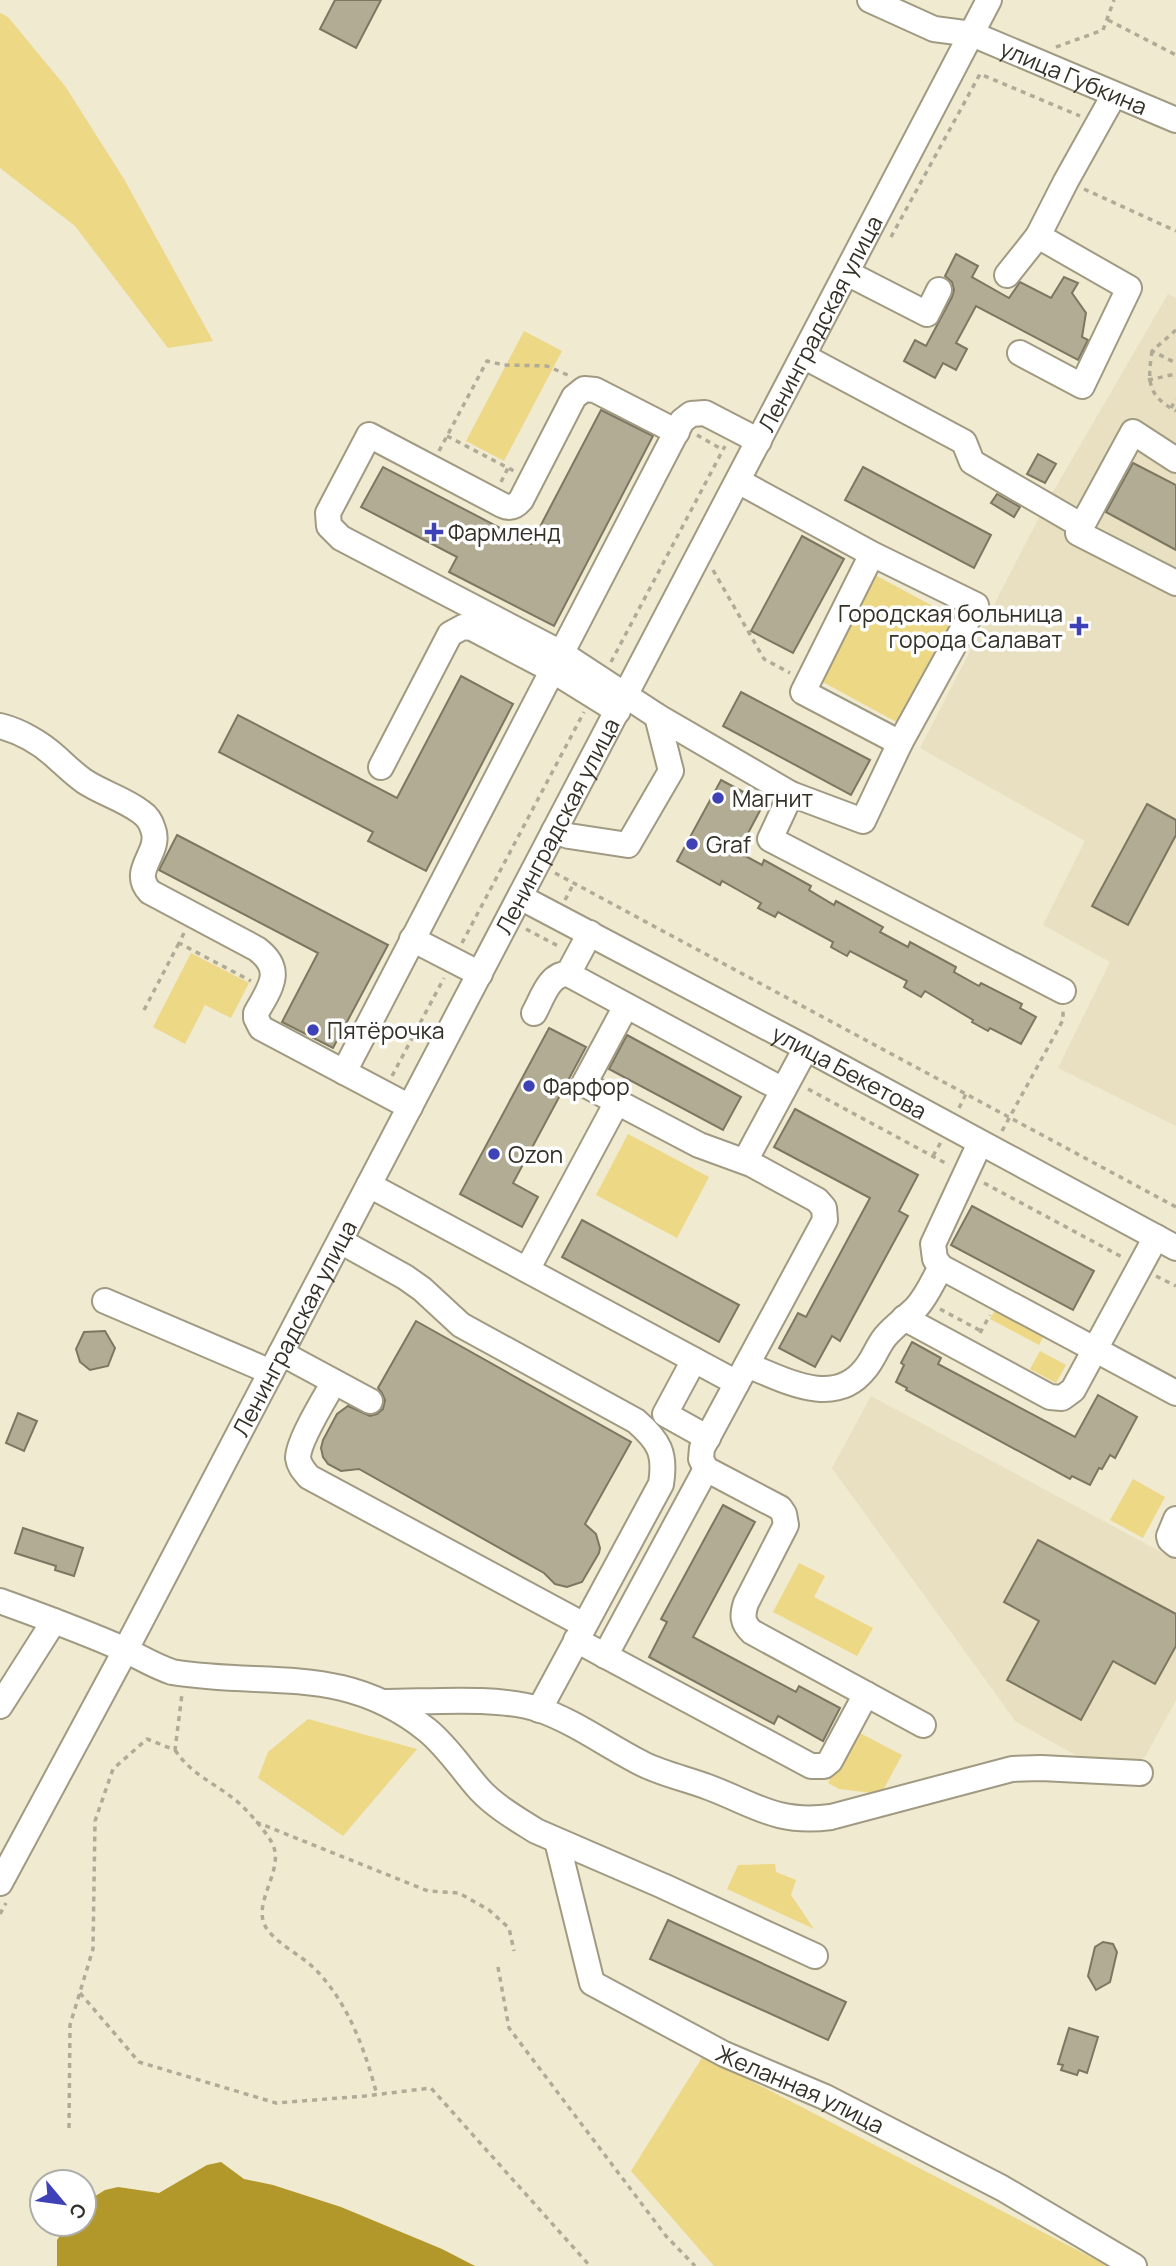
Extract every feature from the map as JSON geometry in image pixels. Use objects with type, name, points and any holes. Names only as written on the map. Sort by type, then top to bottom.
[{"type":"street","name":"улица Губкина","points":[[870,0],[934,29],[972,34],[1176,120]]},
{"type":"street","name":"Ленинградская улица","points":[[0,1883],[125,1651],[989,0]]},
{"type":"street","points":[[1007,275],[1038,236],[1114,95]]},
{"type":"street","points":[[1020,353],[1082,386],[1129,288],[1038,236]]},
{"type":"street","points":[[847,273],[927,314],[940,290]]},
{"type":"street","points":[[803,356],[964,442],[972,462],[1082,526]]},
{"type":"street","points":[[679,428],[595,390],[584,389],[574,397],[516,506],[507,507],[369,435],[328,513],[329,526],[341,538],[557,662],[622,703],[657,716],[791,794],[863,821],[900,743],[976,606],[872,554],[738,481]]},
{"type":"street","points":[[344,1072],[679,428],[691,414],[700,412],[728,439],[758,441]]},
{"type":"street","points":[[1176,460],[1133,432],[1078,533],[1176,583]]},
{"type":"street","points":[[872,554],[803,692],[900,743]]},
{"type":"street","points":[[381,767],[450,634],[456,629],[472,628],[557,662]]},
{"type":"street","points":[[554,831],[569,836],[628,845],[671,771],[657,716]]},
{"type":"street","points":[[1,733],[42,747],[84,781],[148,818],[156,844],[143,867],[143,883],[150,892],[257,949],[266,956],[273,968],[273,981],[257,1013],[256,1018],[261,1028],[410,1107]]},
{"type":"street","points":[[791,794],[770,839],[1063,991]]},
{"type":"street","name":"улица Бекетова","points":[[520,897],[1166,1243]]},
{"type":"street","points":[[568,974],[590,933]]},
{"type":"street","points":[[412,939],[480,974]]},
{"type":"street","points":[[534,1013],[553,979],[561,974],[568,974],[783,1090]]},
{"type":"street","points":[[626,1006],[584,1084],[699,1145],[744,1161],[822,1203],[826,1212],[825,1220],[701,1453],[706,1469],[780,1508],[786,1519],[783,1533],[746,1603],[743,1613],[746,1627],[923,1725]]},
{"type":"street","points":[[744,1161],[806,1048]]},
{"type":"street","points":[[527,1270],[617,1102]]},
{"type":"street","points":[[986,1146],[933,1244],[935,1259],[941,1267],[1176,1393]]},
{"type":"street","points":[[369,1185],[694,1360],[742,1374],[821,1390],[843,1386],[864,1371],[884,1338],[923,1299],[941,1267]]},
{"type":"street","points":[[340,1241],[405,1277],[461,1325],[636,1421],[653,1435],[659,1446],[663,1469],[661,1484],[539,1710]]},
{"type":"street","points":[[904,1318],[1057,1399],[1067,1396],[1073,1390],[1095,1350],[1166,1243]]},
{"type":"street","points":[[105,1301],[334,1382],[370,1401]]},
{"type":"street","points":[[665,1415],[694,1360]]},
{"type":"street","points":[[334,1382],[302,1443],[298,1455],[303,1471],[309,1477],[580,1633],[605,1656],[811,1766],[824,1766],[830,1761],[866,1694]]},
{"type":"street","points":[[636,1421],[665,1415],[708,1438]]},
{"type":"street","points":[[605,1656],[706,1469]]},
{"type":"street","points":[[1176,1519],[1168,1536],[1176,1545]]},
{"type":"street","points":[[0,1601],[125,1651],[156,1667],[185,1674],[317,1682],[357,1691],[383,1702],[429,1732],[449,1751],[482,1791],[536,1831],[651,1880],[815,1956]]},
{"type":"street","points":[[5,1699],[54,1621]]},
{"type":"street","points":[[383,1702],[519,1704],[539,1710],[646,1766],[708,1787],[761,1810],[793,1819],[831,1817],[1012,1769],[1140,1773]]},
{"type":"street","name":"Желанная улица","points":[[557,1841],[592,1983],[724,2054],[825,2097],[990,2182],[1134,2266]]},
{"type":"path","points":[[1053,48],[1103,30],[1114,0]]},
{"type":"path","points":[[1108,20],[1176,55]]},
{"type":"path","points":[[1175,332],[1152,351],[1148,380],[1156,395],[1173,410],[1176,399]]},
{"type":"path","points":[[1152,351],[1176,363]]},
{"type":"path","points":[[431,468],[485,363],[489,360],[504,365],[551,367],[578,381],[584,389]]},
{"type":"path","points":[[1148,380],[1176,374]]},
{"type":"path","points":[[383,1092],[728,439],[679,428]]},
{"type":"path","points":[[447,436],[531,480]]},
{"type":"path","points":[[713,570],[764,659],[807,683]]},
{"type":"path","points":[[538,864],[1176,1207]]},
{"type":"path","points":[[144,1010],[194,915]]},
{"type":"path","points":[[179,943],[268,990]]},
{"type":"path","points":[[986,1146],[1010,1118],[1063,1020],[1063,991]]},
{"type":"path","points":[[969,1353],[999,1298]]},
{"type":"path","points":[[923,1299],[981,1331]]},
{"type":"path","points":[[175,1750],[185,1674]]},
{"type":"path","points":[[69,2128],[70,2025],[93,1949],[94,1821],[113,1769],[147,1740],[175,1750],[185,1766],[241,1804],[273,1843],[275,1856],[262,1915],[267,1929],[317,1971],[336,1997],[354,2026],[367,2057],[377,2095]]},
{"type":"path","points":[[254,1821],[428,1891],[459,1893],[489,1910],[509,1928],[514,1951]]},
{"type":"path","points":[[498,1967],[509,2028],[666,2236],[695,2266]]},
{"type":"path","points":[[80,1993],[139,2062],[276,2102],[377,2095],[431,2088],[590,2266]]},
{"type":"shaded area","points":[[0,13],[8,17],[65,86],[124,179],[213,341],[168,348],[75,226],[0,168]]},
{"type":"shaded area","name":"Городская больница города Салават","points":[[1168,294],[1176,298],[1176,1126],[1058,1068],[1110,962],[1043,925],[1085,841],[920,748],[1046,504]]},
{"type":"shaded area","points":[[524,331],[562,351],[504,461],[466,441]]},
{"type":"shaded area","points":[[875,575],[957,619],[900,724],[819,680]]},
{"type":"shaded area","points":[[191,953],[249,983],[231,1018],[205,1005],[185,1044],[153,1027]]},
{"type":"shaded area","points":[[628,1134],[709,1177],[677,1238],[596,1195]]},
{"type":"shaded area","points":[[998,1305],[1046,1331],[1039,1345],[990,1319]]},
{"type":"shaded area","points":[[1040,1351],[1066,1365],[1056,1383],[1030,1369]]},
{"type":"shaded area","points":[[871,1396],[1176,1560],[1176,1700],[1145,1757],[1139,1760],[1081,1758],[1016,1722],[832,1468]]},
{"type":"shaded area","points":[[1133,1479],[1165,1497],[1143,1538],[1110,1520]]},
{"type":"shaded area","points":[[799,1563],[825,1576],[814,1597],[873,1628],[857,1656],[773,1612]]},
{"type":"shaded area","points":[[308,1719],[417,1749],[343,1836],[258,1778],[268,1752]]},
{"type":"shaded area","points":[[856,1731],[902,1755],[881,1794],[839,1789],[828,1783]]},
{"type":"shaded area","points":[[775,1864],[776,1872],[796,1880],[791,1895],[814,1929],[727,1889],[738,1865]]},
{"type":"shaded area","points":[[703,2056],[1108,2266],[714,2266],[631,2171]]},
{"type":"shaded area","points":[[221,2162],[244,2179],[273,2185],[341,2207],[442,2249],[475,2266],[57,2266],[58,2238],[98,2238],[98,2194],[118,2187],[159,2193],[207,2165]]},
{"type":"building","points":[[335,0],[381,0],[356,48],[320,29]]},
{"type":"building","points":[[956,254],[978,266],[972,277],[1009,298],[1020,282],[1051,298],[1064,277],[1078,283],[1072,293],[1086,313],[1082,337],[1088,340],[1078,360],[976,306],[956,343],[967,349],[956,370],[943,363],[935,378],[904,361],[915,340],[926,346],[952,297],[952,282],[945,276]]},
{"type":"building","points":[[601,410],[653,436],[554,626],[449,572],[457,557],[361,507],[383,467],[531,544]]},
{"type":"building","points":[[1038,454],[1056,464],[1045,483],[1027,474]]},
{"type":"building","points":[[1133,463],[1176,485],[1176,550],[1106,512]]},
{"type":"building","points":[[863,467],[991,535],[974,568],[845,500]]},
{"type":"building","points":[[997,494],[1020,507],[1014,517],[991,503]]},
{"type":"building","points":[[802,536],[844,559],[793,653],[751,631]]},
{"type":"building","points":[[461,676],[513,704],[426,871],[368,841],[373,832],[219,752],[238,715],[397,798]]},
{"type":"building","points":[[741,692],[870,760],[851,795],[723,726]]},
{"type":"building","points":[[721,780],[764,803],[738,852],[762,865],[764,860],[811,886],[809,890],[834,905],[836,901],[883,927],[880,932],[908,947],[910,942],[956,967],[954,972],[979,986],[981,983],[1022,1004],[1020,1008],[1036,1017],[1021,1044],[990,1028],[988,1031],[925,991],[921,997],[904,987],[907,981],[850,951],[847,956],[831,947],[833,942],[778,912],[775,917],[758,908],[761,903],[722,881],[720,885],[677,861]]},
{"type":"building","points":[[1147,804],[1176,820],[1176,835],[1128,925],[1092,906]]},
{"type":"building","points":[[177,835],[388,945],[333,1048],[282,1022],[318,953],[159,870]]},
{"type":"building","points":[[549,1028],[586,1047],[513,1183],[538,1197],[522,1227],[460,1194]]},
{"type":"building","points":[[627,1035],[741,1097],[723,1130],[609,1069]]},
{"type":"building","points":[[795,1109],[918,1175],[899,1211],[908,1216],[840,1341],[832,1336],[815,1367],[779,1348],[798,1313],[806,1317],[870,1198],[774,1147]]},
{"type":"building","points":[[972,1206],[1094,1271],[1073,1310],[951,1245]]},
{"type":"building","points":[[582,1220],[739,1305],[719,1342],[562,1257]]},
{"type":"building","points":[[416,1321],[631,1442],[585,1524],[596,1534],[600,1548],[582,1582],[567,1587],[555,1584],[544,1573],[359,1469],[341,1471],[328,1464],[323,1457],[323,1440],[337,1414],[348,1406],[370,1416],[383,1409],[385,1400],[378,1388]]},
{"type":"building","points":[[105,1331],[115,1348],[108,1366],[90,1370],[80,1362],[76,1349],[84,1332]]},
{"type":"building","points":[[912,1342],[941,1358],[938,1364],[1075,1437],[1098,1395],[1137,1417],[1115,1458],[1110,1455],[1090,1485],[1072,1476],[1070,1479],[906,1390],[907,1388],[896,1382],[904,1365],[901,1363]]},
{"type":"building","points":[[18,1413],[37,1421],[24,1451],[6,1443]]},
{"type":"building","points":[[723,1505],[755,1522],[693,1637],[796,1692],[799,1686],[840,1708],[823,1741],[778,1716],[774,1724],[649,1657],[667,1622],[661,1619]]},
{"type":"building","points":[[23,1528],[83,1548],[74,1576],[55,1570],[56,1566],[15,1553]]},
{"type":"building","points":[[1038,1540],[1176,1614],[1176,1646],[1155,1684],[1113,1661],[1081,1720],[1007,1680],[1039,1621],[1004,1602]]},
{"type":"building","points":[[668,1920],[846,2002],[828,2040],[650,1959]]},
{"type":"building","points":[[1103,1942],[1113,1944],[1117,1952],[1110,1982],[1096,1990],[1088,1976],[1095,1947]]},
{"type":"building","points":[[1069,2028],[1098,2037],[1087,2073],[1079,2070],[1077,2075],[1061,2070],[1063,2065],[1058,2064]]},
{"type":"place","name":"Фармленд","points":[[434,532]]},
{"type":"place","name":"Городская больница города Салават","points":[[1079,626]]},
{"type":"place","name":"Магнит","points":[[718,798]]},
{"type":"place","name":"Graf","points":[[692,844]]},
{"type":"place","name":"Пятёрочка","points":[[313,1030]]},
{"type":"place","name":"Фарфор","points":[[529,1086]]},
{"type":"place","name":"Ozon","points":[[494,1154]]}]
